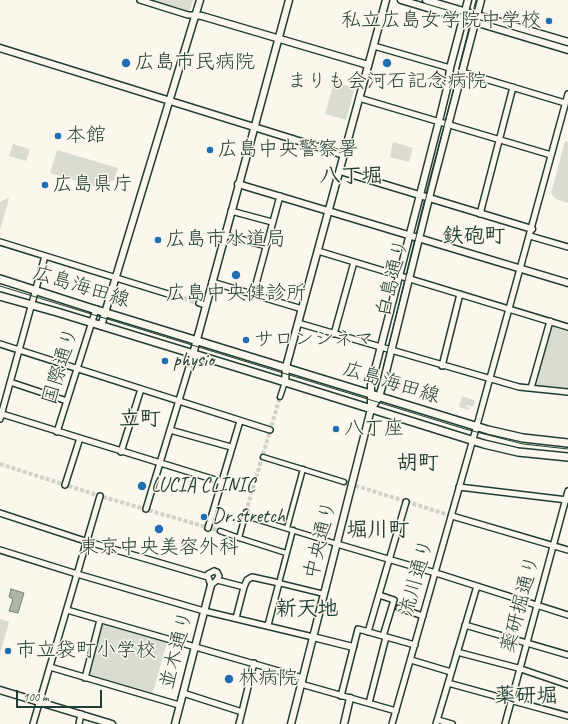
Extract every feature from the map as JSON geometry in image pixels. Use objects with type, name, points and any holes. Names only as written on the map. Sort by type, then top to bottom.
[{"type":"main road","name":"広島海田線","points":[[0,279],[96,310],[477,426],[523,438],[568,443]]},
{"type":"main road","name":"広島海田線","points":[[0,296],[285,382],[473,441],[518,452],[568,457]]},
{"type":"street","points":[[140,0],[368,65]]},
{"type":"street","points":[[101,326],[200,0]]},
{"type":"street","points":[[146,510],[193,354],[289,0]]},
{"type":"street","points":[[280,397],[285,382],[286,367],[386,0]]},
{"type":"street","points":[[401,0],[464,16],[477,15],[568,42]]},
{"type":"street","points":[[426,0],[475,22],[568,50]]},
{"type":"street","name":"白島通り","points":[[370,409],[370,393],[468,0]]},
{"type":"street","name":"白島通り","points":[[370,409],[379,397],[481,0]]},
{"type":"street","points":[[374,46],[450,68]]},
{"type":"street","points":[[0,48],[344,155]]},
{"type":"street","points":[[462,72],[565,103]]},
{"type":"street","points":[[480,214],[513,87]]},
{"type":"street","name":"流川通り","points":[[392,724],[510,309],[568,94]]},
{"type":"street","points":[[360,98],[551,155]]},
{"type":"street","points":[[340,171],[480,214],[568,247]]},
{"type":"street","points":[[238,184],[568,284]]},
{"type":"street","points":[[253,295],[280,196]]},
{"type":"street","points":[[231,211],[272,222]]},
{"type":"street","points":[[225,235],[266,246]]},
{"type":"street","points":[[0,242],[168,294]]},
{"type":"street","points":[[318,251],[568,327]]},
{"type":"street","points":[[45,256],[18,350],[1,417],[80,438],[121,452],[222,482]]},
{"type":"street","points":[[334,334],[354,262]]},
{"type":"street","points":[[212,282],[302,310]]},
{"type":"street","points":[[442,366],[460,294]]},
{"type":"street","points":[[199,303],[206,305]]},
{"type":"street","name":"国際通り","points":[[57,432],[96,310]]},
{"type":"street","points":[[532,388],[550,321]]},
{"type":"street","points":[[298,324],[490,380],[519,387],[568,392]]},
{"type":"street","points":[[0,344],[270,430]]},
{"type":"street","points":[[10,382],[67,401]]},
{"type":"street","points":[[121,452],[141,389]]},
{"type":"street","name":"中央通り","points":[[291,724],[370,409]]},
{"type":"street","points":[[208,528],[240,421]]},
{"type":"street","points":[[170,430],[231,447]]},
{"type":"street","points":[[65,485],[80,438]]},
{"type":"street","points":[[263,457],[344,482]]},
{"type":"street","points":[[287,528],[303,469]]},
{"type":"street","points":[[459,487],[567,500]]},
{"type":"street","name":"薬研掘通り","points":[[505,724],[528,643],[536,605],[567,500],[568,491]]},
{"type":"street","points":[[33,724],[100,496]]},
{"type":"street","points":[[368,632],[406,502]]},
{"type":"street","points":[[0,513],[86,541],[208,576]]},
{"type":"street","points":[[239,538],[246,514],[336,544],[436,573],[568,615]]},
{"type":"street","points":[[452,516],[568,550]]},
{"type":"street","points":[[268,625],[293,530]]},
{"type":"street","points":[[220,531],[286,553]]},
{"type":"street","points":[[0,550],[204,611],[268,625],[353,647]]},
{"type":"street","points":[[214,571],[217,572],[219,576],[217,580],[211,584],[208,576],[210,572],[214,571]]},
{"type":"street","points":[[236,618],[244,587],[247,580],[252,577],[324,594]]},
{"type":"street","points":[[217,580],[244,587]]},
{"type":"street","name":"並木通り","points":[[175,724],[211,584]]},
{"type":"street","points":[[452,724],[437,722],[477,586]]},
{"type":"street","points":[[369,703],[384,636],[394,600],[379,596]]},
{"type":"street","points":[[399,608],[423,616]]},
{"type":"street","points":[[67,610],[254,663],[341,696],[396,711]]},
{"type":"street","points":[[85,678],[100,620]]},
{"type":"street","points":[[465,625],[568,655]]},
{"type":"street","points":[[341,696],[358,629],[415,645]]},
{"type":"street","points":[[457,652],[520,669],[568,685]]},
{"type":"street","points":[[410,660],[451,672]]},
{"type":"street","points":[[238,724],[254,663]]},
{"type":"street","points":[[50,667],[180,705]]},
{"type":"street","points":[[448,683],[568,716]]},
{"type":"street","points":[[0,690],[112,724]]},
{"type":"street","points":[[183,693],[242,712]]},
{"type":"street","points":[[344,724],[350,698]]},
{"type":"street","points":[[79,724],[81,714]]},
{"type":"shaded area","points":[[148,0],[193,0],[190,10],[187,12]]},
{"type":"shaded area","points":[[334,82],[355,88],[346,120],[325,114]]},
{"type":"shaded area","points":[[565,141],[568,142],[568,203],[556,199],[551,193]]},
{"type":"shaded area","points":[[393,142],[413,148],[409,162],[390,157]]},
{"type":"shaded area","points":[[13,144],[30,149],[26,161],[9,156]]},
{"type":"shaded area","points":[[57,150],[118,168],[114,180],[97,187],[50,173]]},
{"type":"shaded area","points":[[8,198],[9,199],[0,230],[0,202]]},
{"type":"shaded area","points":[[554,326],[568,330],[568,389],[537,386],[535,383],[551,327]]},
{"type":"shaded area","points":[[462,396],[476,402],[473,407],[467,405],[466,407],[470,408],[469,410],[459,407]]},
{"type":"shaded area","points":[[11,589],[24,593],[18,613],[9,611],[13,599],[9,597]]},
{"type":"shaded area","points":[[0,619],[9,622],[0,654]]},
{"type":"shaded area","points":[[105,624],[167,643],[152,695],[90,676],[89,672],[101,625]]},
{"type":"tunnel","points":[[168,294],[199,303]]},
{"type":"tunnel","points":[[246,512],[280,397]]},
{"type":"tunnel","points":[[0,464],[100,496],[220,531]]},
{"type":"tunnel","points":[[344,482],[452,516]]},
{"type":"tram line","points":[[383,368],[476,0]]},
{"type":"tram line","points":[[0,286],[465,429],[523,444],[568,449]]},
{"type":"place","name":"私立広島女学院中学校","points":[[549,21]]},
{"type":"place","name":"広島市民病院","points":[[126,63]]},
{"type":"place","name":"まりも会河石記念病院","points":[[387,63]]},
{"type":"place","name":"本館","points":[[58,136]]},
{"type":"place","name":"広島中央警察署","points":[[210,150]]},
{"type":"place","name":"広島県庁","points":[[45,185]]},
{"type":"place","name":"広島市水道局","points":[[158,240]]},
{"type":"place","name":"広島中央健診所","points":[[236,275]]},
{"type":"place","name":"サロンシネマ","points":[[246,340]]},
{"type":"place","name":"physio","points":[[165,361]]},
{"type":"place","name":"八丁座","points":[[336,429]]},
{"type":"place","name":"LUCIA CLINIC","points":[[142,486]]},
{"type":"place","name":"Dr.stretch","points":[[204,517]]},
{"type":"place","name":"東京中央美容外科","points":[[159,529]]},
{"type":"place","name":"市立袋町小学校","points":[[8,651]]},
{"type":"place","name":"林病院","points":[[229,679]]},
{"type":"district","name":"八丁堀","points":[[351,176]]},
{"type":"district","name":"鉄砲町","points":[[474,236]]},
{"type":"district","name":"立町","points":[[140,419]]},
{"type":"district","name":"胡町","points":[[418,463]]},
{"type":"district","name":"堀川町","points":[[378,530]]},
{"type":"district","name":"新天地","points":[[307,609]]},
{"type":"district","name":"薬研堀","points":[[526,696]]}]
